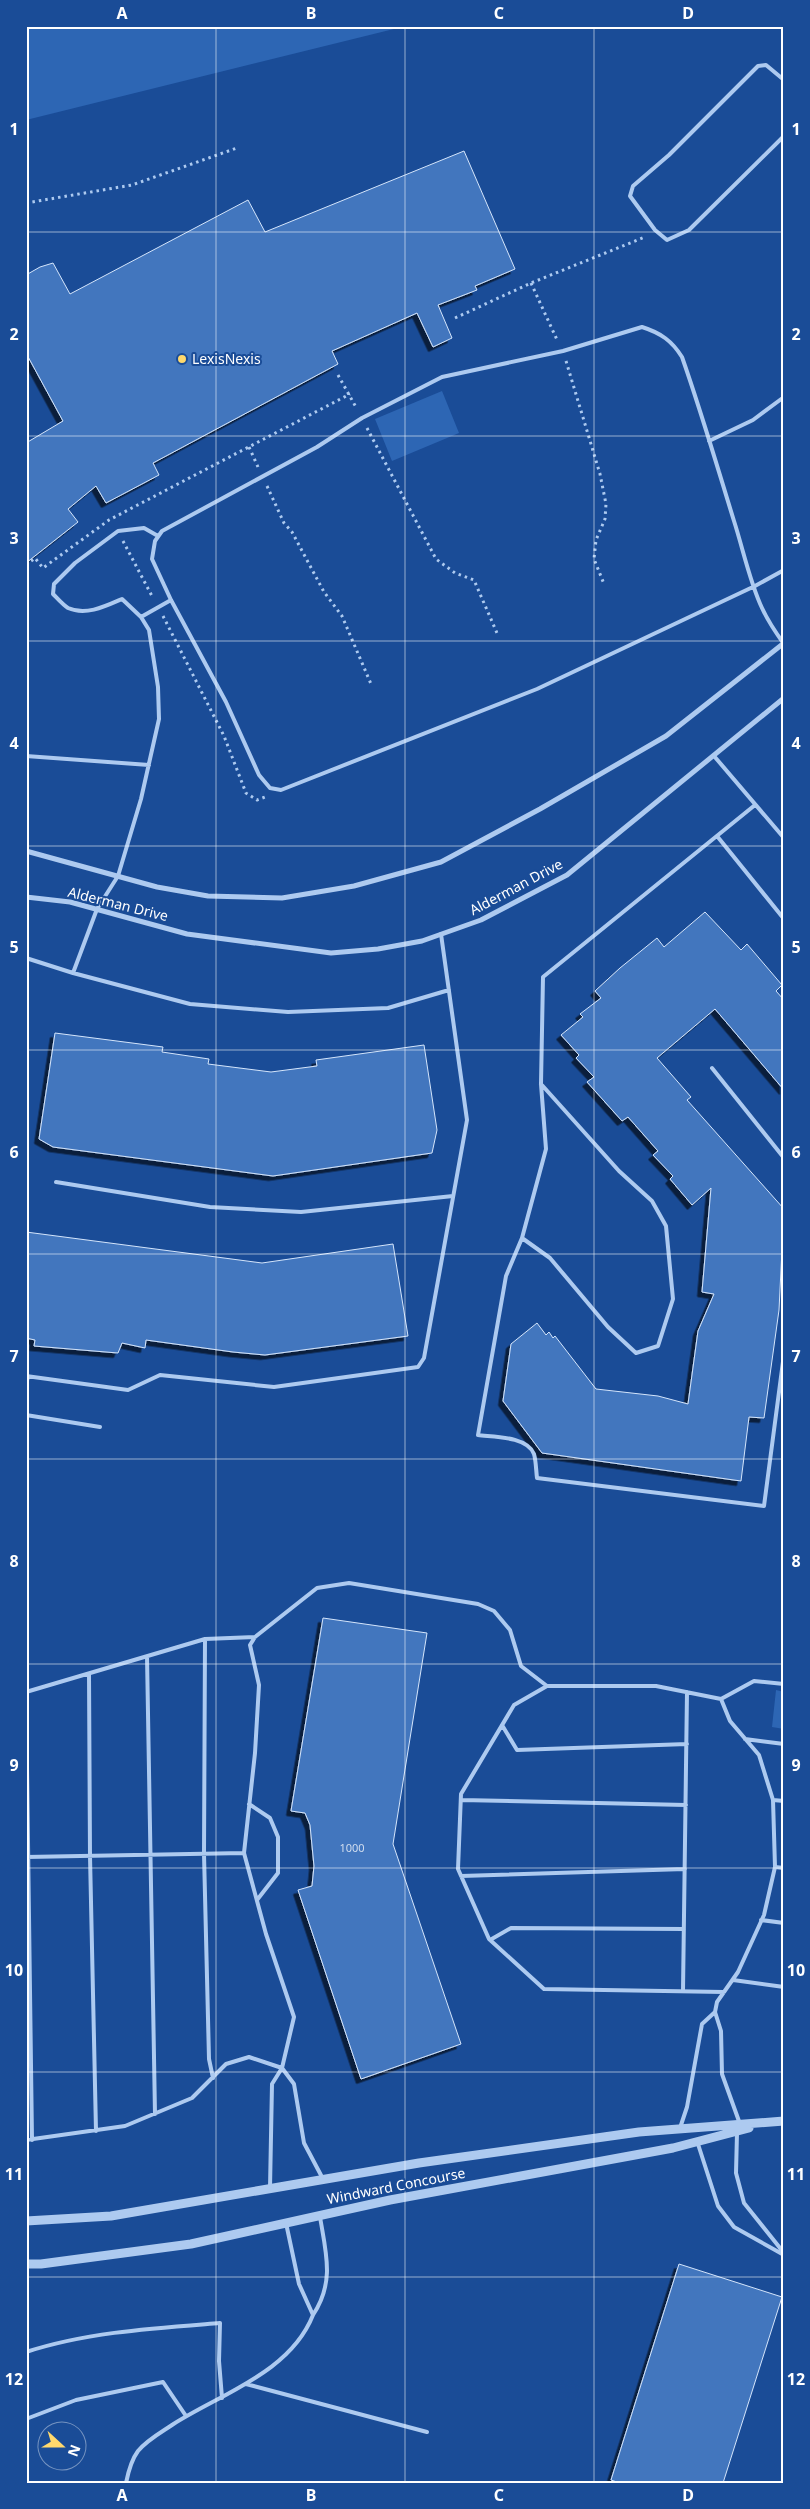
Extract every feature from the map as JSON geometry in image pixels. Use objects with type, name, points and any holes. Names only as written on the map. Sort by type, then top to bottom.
[{"type":"street","name":"Alderman Drive","points":[[26,850],[157,887],[208,896],[282,898],[354,886],[441,862],[540,809],[666,736],[784,644]]},
{"type":"street","name":"Alderman Drive","points":[[26,897],[70,902],[186,934],[331,953],[378,950],[422,940],[482,920],[566,875],[784,698]]},
{"type":"street","name":"Windward Concourse","points":[[26,2264],[41,2264],[190,2244],[390,2200],[673,2148],[738,2128],[784,2121]]},
{"type":"street","name":"Windward Concourse","points":[[26,2221],[111,2216],[419,2163],[639,2132],[738,2128]]},
{"type":"lane","points":[[783,79],[766,65],[758,66],[669,155],[633,186],[630,196],[655,230],[667,240],[689,230],[784,136]]},
{"type":"lane","points":[[784,570],[755,586],[537,689],[282,790],[270,788],[259,775],[226,702],[171,600],[152,559],[155,541],[162,531],[317,447],[362,418],[442,378],[562,351],[642,327],[656,331],[673,343],[682,357],[709,441],[755,586],[762,608],[784,644]]},
{"type":"lane","points":[[709,441],[753,420],[784,397]]},
{"type":"lane","points":[[72,973],[97,909],[118,876],[141,799],[159,719],[158,686],[149,630],[141,617],[122,599],[101,608],[82,610],[68,608],[53,594],[54,584],[75,562],[118,531],[144,528],[158,536]]},
{"type":"lane","points":[[141,617],[171,600]]},
{"type":"lane","points":[[26,756],[149,765]]},
{"type":"lane","points":[[714,756],[784,838]]},
{"type":"lane","points":[[755,804],[543,977],[541,1084],[546,1149],[522,1238],[506,1276],[478,1436],[513,1440],[525,1444],[533,1452],[537,1478],[764,1506],[784,1354]]},
{"type":"lane","points":[[716,836],[784,918]]},
{"type":"lane","points":[[26,1385],[27,1376],[128,1390],[160,1375],[274,1387],[418,1367],[424,1358],[467,1120],[442,934]]},
{"type":"lane","points":[[26,958],[72,973],[190,1004],[288,1012],[388,1008],[449,990]]},
{"type":"lane","points":[[712,1068],[784,1158]]},
{"type":"lane","points":[[522,1238],[550,1258],[608,1326],[636,1353],[658,1346],[674,1299],[666,1226],[652,1202],[619,1171],[541,1084]]},
{"type":"lane","points":[[56,1182],[210,1207],[301,1212],[453,1196]]},
{"type":"lane","points":[[26,1415],[100,1427]]},
{"type":"lane","points":[[270,2188],[272,2084],[282,2068],[294,2017],[266,1934],[244,1853],[250,1804],[259,1685],[250,1645],[254,1637],[317,1588],[349,1583],[478,1604],[494,1611],[510,1630],[521,1666],[547,1686]]},
{"type":"lane","points":[[32,2140],[26,1692],[205,1639],[254,1637]]},
{"type":"lane","points":[[205,1639],[204,1854],[209,2059],[213,2078]]},
{"type":"lane","points":[[147,1656],[155,2114]]},
{"type":"lane","points":[[89,1674],[90,1856],[96,2131]]},
{"type":"lane","points":[[724,1992],[544,1989],[490,1940],[458,1869],[461,1794],[514,1705],[547,1686],[656,1686],[721,1699],[754,1681],[784,1684]]},
{"type":"lane","points":[[683,1991],[687,1692]]},
{"type":"lane","points":[[721,1699],[730,1721],[760,1755],[774,1800],[775,1867],[761,1920],[733,1980],[717,2002],[715,2012],[721,2031],[722,2074],[738,2128],[736,2173],[744,2203],[784,2254]]},
{"type":"lane","points":[[502,1725],[517,1750],[686,1744]]},
{"type":"lane","points":[[745,1739],[784,1744]]},
{"type":"lane","points":[[461,1800],[686,1805]]},
{"type":"lane","points":[[774,1800],[784,1801]]},
{"type":"lane","points":[[250,1804],[270,1818],[278,1837],[278,1873],[257,1900]]},
{"type":"lane","points":[[27,1857],[244,1853]]},
{"type":"lane","points":[[775,1867],[784,1868]]},
{"type":"lane","points":[[461,1876],[685,1869]]},
{"type":"lane","points":[[761,1920],[784,1923]]},
{"type":"lane","points":[[490,1940],[511,1928],[684,1929]]},
{"type":"lane","points":[[733,1980],[784,1987]]},
{"type":"lane","points":[[680,2129],[687,2107],[702,2024],[715,2012]]},
{"type":"lane","points":[[26,2140],[125,2126],[192,2098],[226,2064],[248,2058],[282,2068],[294,2084],[304,2143],[323,2179]]},
{"type":"lane","points":[[697,2141],[718,2206],[734,2227],[747,2237],[784,2254]]},
{"type":"lane","points":[[126,2483],[138,2451],[156,2435],[186,2416],[246,2384],[284,2356],[299,2340],[323,2300],[327,2282],[327,2262],[320,2215]]},
{"type":"lane","points":[[286,2223],[299,2284],[304,2300],[313,2314]]},
{"type":"lane","points":[[26,2352],[47,2345],[150,2329],[220,2323],[219,2361],[222,2398]]},
{"type":"lane","points":[[26,2419],[76,2400],[163,2382],[186,2416]]},
{"type":"lane","points":[[246,2384],[427,2432]]},
{"type":"path","points":[[26,203],[132,186],[237,148]]},
{"type":"path","points":[[455,318],[531,283],[645,237],[655,230]]},
{"type":"path","points":[[531,283],[562,351],[600,474],[606,504],[605,519],[596,540],[594,560],[604,584]]},
{"type":"path","points":[[338,375],[350,394],[431,552],[456,573],[474,580],[497,633]]},
{"type":"path","points":[[26,565],[35,558],[43,568],[109,520],[350,394]]},
{"type":"path","points":[[249,447],[284,523],[292,532],[324,592],[342,616],[372,684]]},
{"type":"path","points":[[109,520],[118,531],[224,736],[246,793],[257,800],[282,790]]},
{"type":"shaded area","points":[[26,26],[406,26],[26,120]]},
{"type":"shaded area","points":[[442,391],[459,433],[392,461],[375,419]]},
{"type":"shaded area","points":[[776,1690],[784,1692],[784,1729],[772,1727]]},
{"type":"building","name":"LexisNexis","points":[[464,151],[515,269],[475,286],[477,290],[438,305],[452,338],[433,347],[417,313],[332,351],[338,364],[153,463],[159,475],[106,503],[96,486],[68,509],[78,522],[26,563],[26,443],[63,421],[26,353],[26,275],[40,267],[53,263],[70,294],[248,200],[265,232]]},
{"type":"building","points":[[705,912],[741,950],[747,944],[782,985],[776,991],[784,1000],[784,1090],[715,1009],[657,1058],[691,1097],[687,1100],[784,1209],[779,1310],[764,1418],[749,1417],[741,1481],[542,1453],[503,1401],[511,1344],[537,1323],[546,1335],[549,1332],[553,1338],[555,1336],[596,1389],[658,1396],[688,1404],[698,1331],[714,1294],[702,1292],[711,1188],[692,1205],[670,1179],[673,1176],[653,1155],[658,1151],[628,1117],[622,1121],[587,1082],[594,1077],[576,1058],[579,1055],[561,1035],[583,1017],[580,1014],[601,998],[595,991],[620,968],[657,938],[664,947]]},
{"type":"building","points":[[55,1033],[163,1047],[162,1052],[209,1059],[208,1064],[271,1072],[317,1066],[316,1060],[424,1045],[437,1130],[432,1153],[273,1176],[53,1147],[39,1139]]},
{"type":"building","points":[[26,1232],[262,1263],[393,1244],[408,1336],[265,1355],[146,1340],[145,1348],[122,1343],[118,1353],[34,1346],[35,1340],[26,1338]]},
{"type":"building","points":[[323,1618],[427,1633],[393,1844],[461,2044],[361,2079],[298,1890],[312,1886],[314,1866],[310,1825],[305,1813],[291,1811]]},
{"type":"building","points":[[679,2264],[782,2297],[723,2483],[620,2483],[611,2480]]},
{"type":"place","name":"LexisNexis","points":[[182,359]]}]
